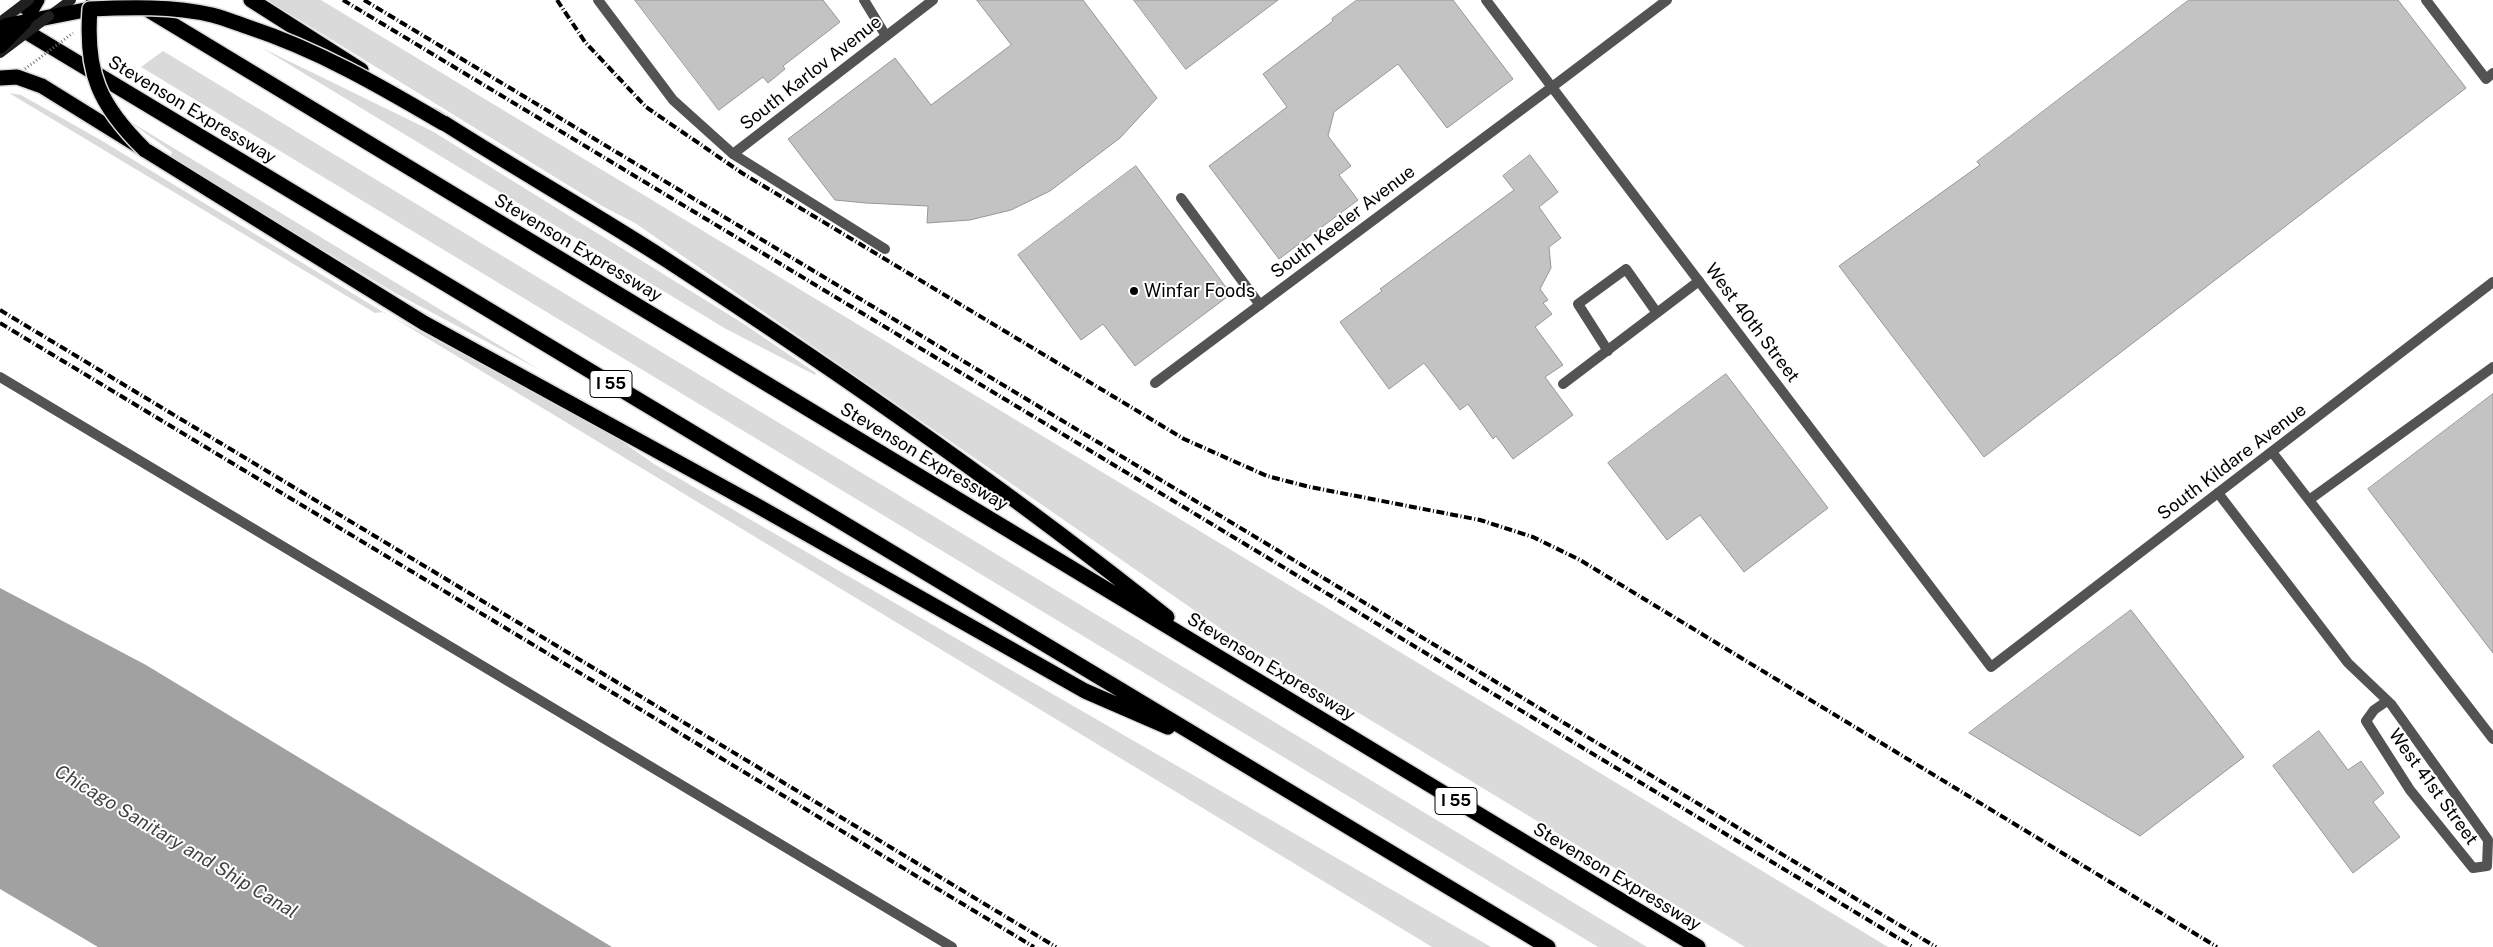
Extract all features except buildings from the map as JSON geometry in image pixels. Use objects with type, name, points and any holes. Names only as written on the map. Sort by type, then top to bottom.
[{"type":"highway","points":[[0,46],[24,22],[37,0]]},
{"type":"highway","name":"Stevenson Expressway","points":[[132,0],[1698,947]]},
{"type":"highway","points":[[252,0],[443,123]]},
{"type":"highway","points":[[0,29],[8,25],[92,5],[172,9],[212,15],[273,35],[362,75],[666,260],[909,425],[1099,563],[1215,656]]},
{"type":"highway","points":[[92,5],[88,41],[91,63],[98,89],[110,112],[145,150]]},
{"type":"highway","name":"Stevenson Expressway","points":[[0,16],[1548,947]]},
{"type":"highway","points":[[0,78],[17,77],[42,86],[424,323],[754,504],[1085,691],[1222,751]]},
{"type":"main road","points":[[0,22],[29,0]]},
{"type":"main road","points":[[0,54],[71,0]]},
{"type":"street","points":[[598,0],[673,100],[733,154],[886,249]]},
{"type":"street","points":[[864,0],[886,36]]},
{"type":"street","name":"South Karlov Avenue","points":[[733,154],[932,0]]},
{"type":"street","name":"West 40th Street","points":[[1486,0],[1991,667]]},
{"type":"street","name":"South Keeler Avenue","points":[[1154,383],[1667,0]]},
{"type":"street","points":[[2426,0],[2486,79],[2493,73]]},
{"type":"street","points":[[1181,198],[1260,305]]},
{"type":"street","points":[[1608,351],[1578,304],[1626,269],[1657,313]]},
{"type":"street","points":[[1563,384],[1699,281]]},
{"type":"street","name":"South Kildare Avenue","points":[[1991,667],[2493,282]]},
{"type":"street","points":[[2309,500],[2493,367]]},
{"type":"street","points":[[0,377],[952,947]]},
{"type":"street","points":[[2272,452],[2493,739]]},
{"type":"street","name":"West 41st Street","points":[[2218,493],[2348,664],[2387,701],[2488,840],[2487,866],[2473,868],[2410,790],[2366,721],[2374,710],[2387,701]]},
{"type":"path","points":[[25,69],[73,33]]},
{"type":"shaded area","points":[[267,0],[321,0],[1888,947],[1745,947],[1230,635],[635,223],[602,206]]},
{"type":"shaded area","points":[[262,48],[432,131],[744,324],[816,373],[815,375],[726,329]]},
{"type":"shaded area","points":[[163,51],[1647,947],[1598,947],[141,67]]},
{"type":"shaded area","points":[[9,93],[21,95],[99,139],[383,312],[375,313]]},
{"type":"shaded area","points":[[124,118],[540,370],[395,293],[170,158],[172,152]]},
{"type":"shaded area","points":[[391,316],[607,431],[654,464],[1491,947],[1432,947]]},
{"type":"water","name":"Chicago Sanitary and Ship Canal","points":[[0,588],[146,665],[612,947],[98,947],[0,889]]},
{"type":"railway","points":[[343,0],[1913,947]]},
{"type":"railway","points":[[364,0],[1936,947]]},
{"type":"railway","points":[[557,0],[585,42],[646,107],[742,173],[1184,439],[1267,476],[1310,487],[1480,520],[1533,537],[1580,560],[2217,947]]},
{"type":"railway","points":[[0,310],[1056,947]]},
{"type":"railway","points":[[0,323],[1034,947]]},
{"type":"place","name":"Winfar Foods","points":[[1134,291]]}]
